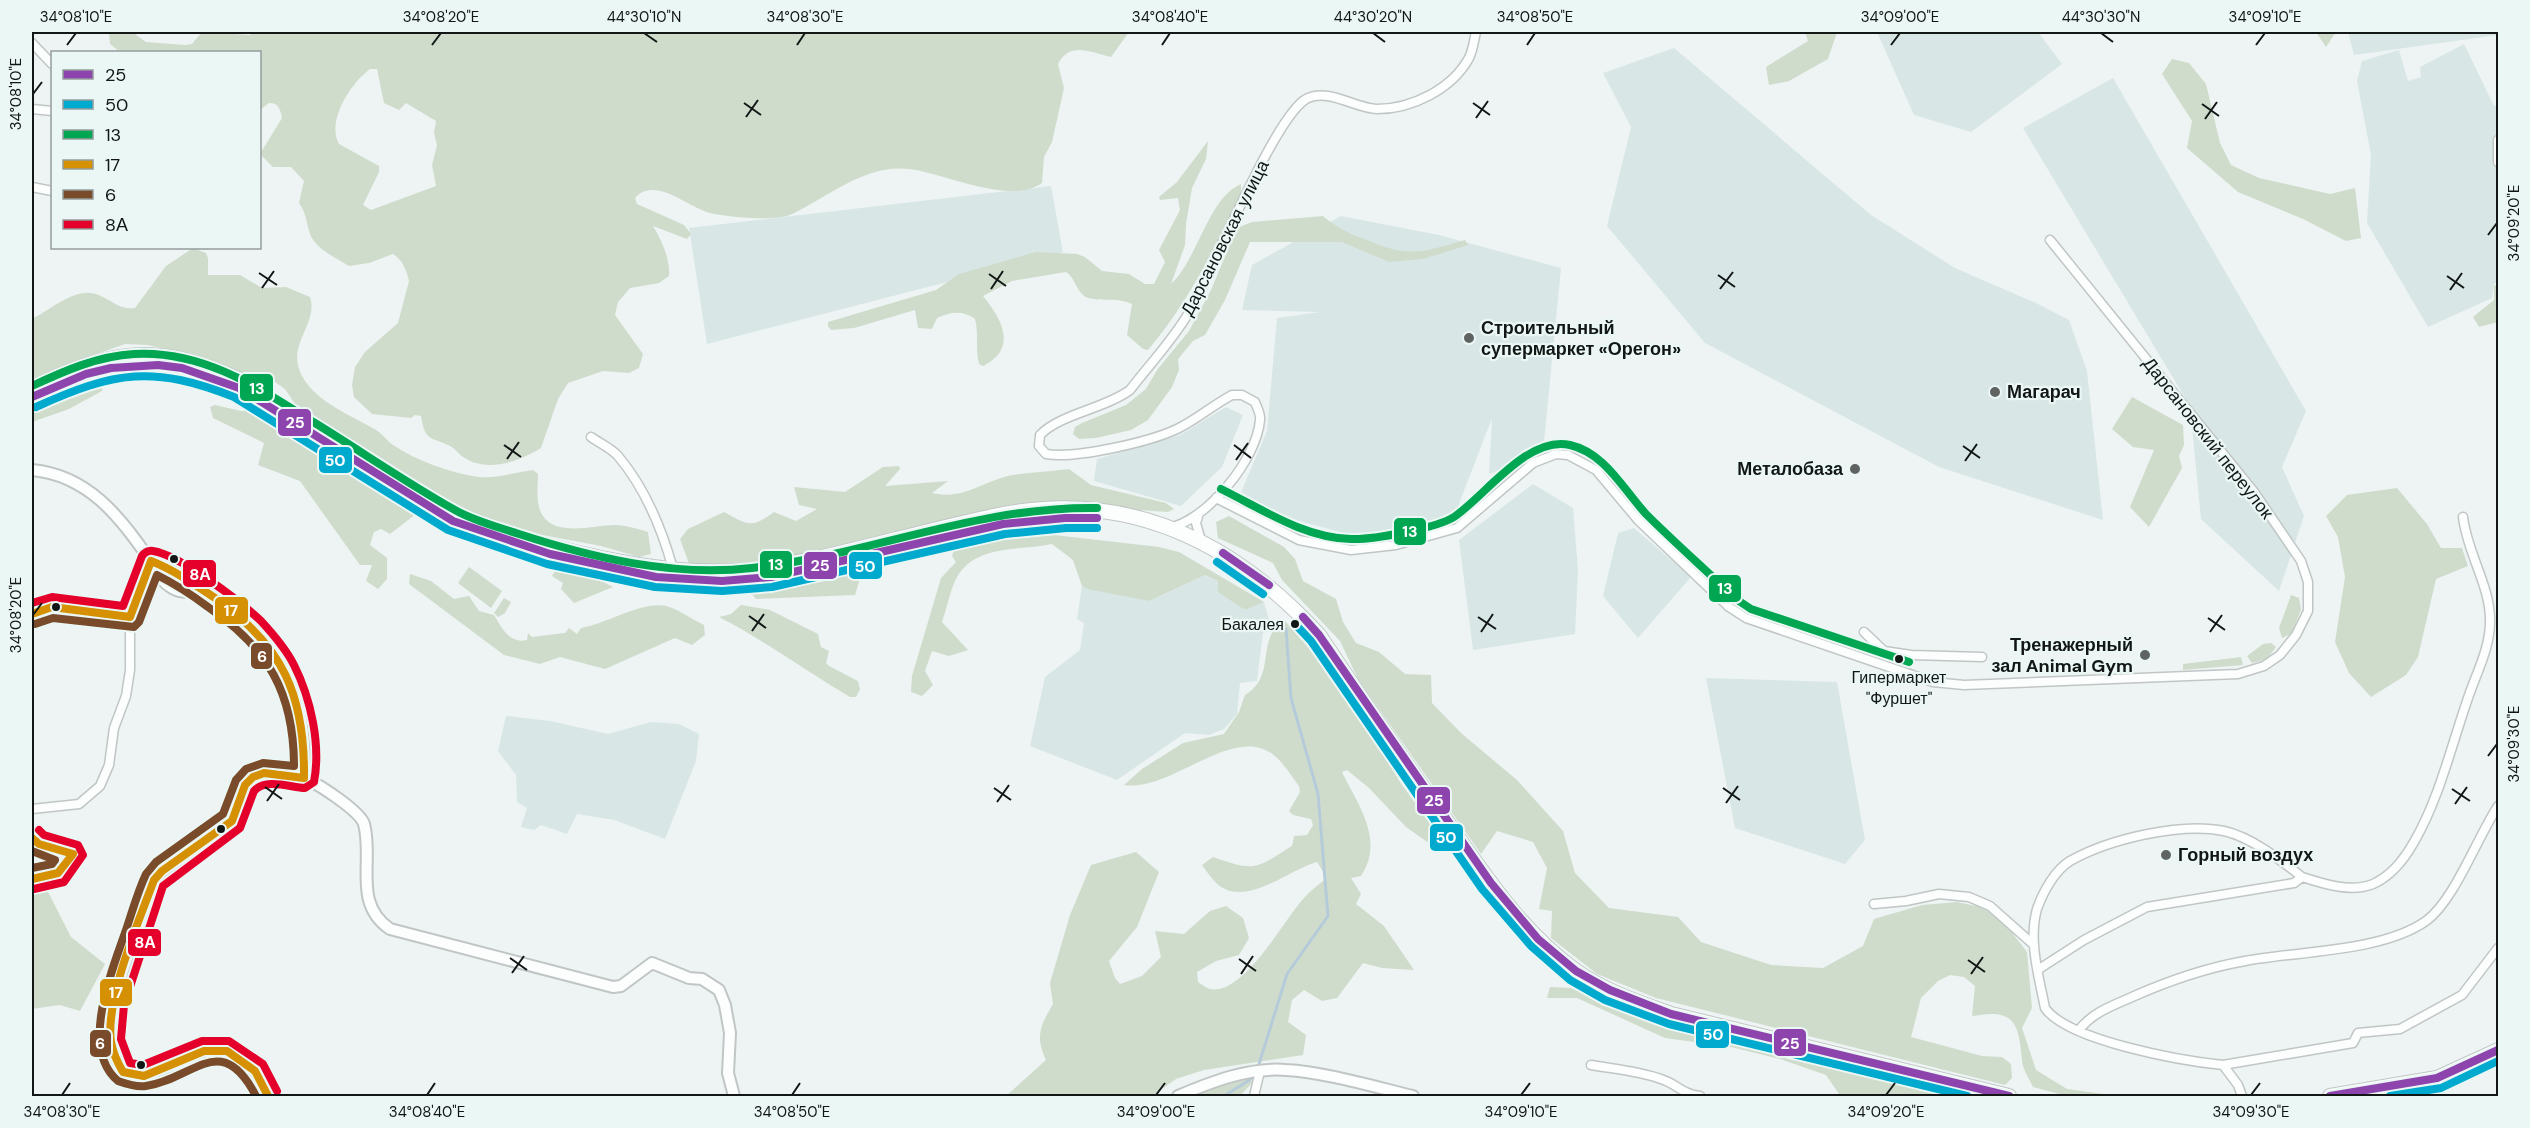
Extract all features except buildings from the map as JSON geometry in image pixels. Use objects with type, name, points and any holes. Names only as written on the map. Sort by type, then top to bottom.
[{"type":"highway","points":[[32,388],[75,368],[122,355],[184,360],[212,367],[238,379],[452,512],[485,526],[545,544],[673,569],[719,572],[757,570],[848,552],[991,516],[1051,508],[1101,511],[1153,520],[1203,545],[1259,582],[1319,635],[1402,759],[1508,908],[1541,943],[1578,972],[1621,996],[1671,1014],[2009,1096]]},
{"type":"highway","points":[[32,397],[76,377],[123,364],[185,369],[212,376],[239,388],[453,521],[486,535],[555,555],[675,578],[742,580],[849,561],[1011,521],[1067,516],[1118,518],[1152,526],[1223,552],[1269,585],[1303,621],[1504,913],[1575,978],[1617,1001],[1667,1018],[1753,1041],[1988,1096]]},
{"type":"highway","points":[[2330,1096],[2438,1078],[2499,1050]]},
{"type":"highway","points":[[2371,1096],[2450,1080],[2499,1055]]},
{"type":"street","name":"Дарсановская улица","points":[[1170,528],[1199,513],[1216,498],[1240,468],[1255,441],[1261,417],[1255,402],[1242,395],[1232,395],[1177,429],[1140,440],[1062,457],[1046,454],[1039,446],[1040,435],[1049,426],[1117,399],[1130,390],[1188,315],[1276,137],[1297,108],[1308,98],[1324,97],[1350,101],[1376,109],[1418,101],[1446,87],[1469,58],[1476,32]]},
{"type":"street","points":[[32,43],[51,63]]},
{"type":"street","points":[[32,109],[51,111]]},
{"type":"street","points":[[2499,140],[2499,162]]},
{"type":"street","points":[[32,188],[51,191]]},
{"type":"street","name":"Дарсановский переулок","points":[[1216,498],[1299,540],[1352,550],[1396,545],[1457,528],[1533,463],[1556,454],[1568,455],[1596,470],[1638,520],[1729,607],[1746,618],[1933,682],[1964,685],[2197,677],[2238,674],[2264,666],[2280,655],[2296,635],[2308,611],[2308,582],[2301,561],[2254,492],[2050,240]]},
{"type":"street","points":[[591,437],[616,454],[638,486],[663,533],[673,569]]},
{"type":"street","points":[[32,470],[68,478],[89,489],[122,520],[160,578],[172,588],[187,593],[203,590]]},
{"type":"street","points":[[1199,513],[1196,523],[1203,545]]},
{"type":"street","points":[[2463,517],[2473,562],[2488,602],[2490,624],[2483,658],[2425,822],[2400,862],[2388,874],[2373,884],[2348,888],[2302,877],[2268,853],[2227,832],[2204,828],[2148,835],[2106,846],[2068,862],[2050,881],[2037,910],[2034,945],[2045,1008],[2050,1015],[2099,1038],[2169,1056],[2223,1065],[2353,1043],[2358,1033],[2400,1029],[2462,995],[2499,948]]},
{"type":"street","points":[[1152,526],[1170,528]]},
{"type":"street","points":[[32,809],[79,804],[100,786],[109,765],[114,728],[126,696],[130,670],[130,617],[151,561]]},
{"type":"street","points":[[151,561],[175,571],[258,632],[284,666],[300,716],[305,759],[304,778]]},
{"type":"street","points":[[144,582],[160,578]]},
{"type":"street","points":[[32,614],[52,607],[130,617]]},
{"type":"street","points":[[1864,632],[1884,651],[1911,655],[1982,657]]},
{"type":"street","points":[[268,1096],[255,1071],[227,1051],[204,1051],[180,1063],[144,1076],[123,1072],[115,1062],[111,1043],[113,1010],[121,973],[154,880],[162,871],[232,821],[245,785],[253,777],[264,773],[304,778],[353,810],[363,822],[368,902],[380,922],[390,929],[613,987],[621,986],[652,963],[689,978],[711,982],[719,990],[725,1005],[730,1033],[728,1073],[734,1096]]},
{"type":"street","points":[[2079,1029],[2089,1017],[2173,979],[2243,961],[2384,940],[2408,932],[2428,920],[2448,895],[2483,828],[2499,806]]},
{"type":"street","points":[[32,838],[39,844],[73,855],[57,873],[32,879]]},
{"type":"street","points":[[2039,969],[2084,940],[2147,907],[2294,883],[2302,877]]},
{"type":"street","points":[[1874,904],[1906,901],[1939,894],[1969,897],[1990,906],[2034,945]]},
{"type":"street","points":[[1591,1065],[1641,1073],[1664,1080],[1685,1094],[1700,1096]]},
{"type":"street","points":[[2223,1065],[2238,1085],[2242,1096]]},
{"type":"street","points":[[1178,1096],[1207,1084],[1260,1071],[1286,1070],[1413,1096]]},
{"type":"street","points":[[1254,1096],[1260,1071]]},
{"type":"shaded area","points":[[1877,32],[2038,32],[2062,64],[1971,132],[1914,115]]},
{"type":"shaded area","points":[[2348,32],[2498,32],[2498,35],[2354,55]]},
{"type":"shaded area","points":[[2464,44],[2494,106],[2498,105],[2498,282],[2494,284],[2492,298],[2428,327],[2367,223],[2371,155],[2357,81],[2362,61],[2399,50],[2408,81],[2421,77],[2420,67]]},
{"type":"shaded area","points":[[1674,48],[1871,215],[1955,268],[2069,320],[2087,371],[2103,520],[1939,467],[1705,343],[1607,226],[1631,127],[1603,73]]},
{"type":"shaded area","points":[[2113,78],[2306,411],[2282,467],[2304,516],[2279,591],[2201,519],[2190,406],[2023,128]]},
{"type":"shaded area","points":[[1051,186],[1063,252],[707,344],[689,228]]},
{"type":"shaded area","points":[[1341,216],[1439,235],[1561,268],[1543,452],[1489,474],[1492,418],[1454,517],[1355,536],[1236,504],[1267,431],[1277,318],[1320,312],[1242,310],[1252,265]]},
{"type":"shaded area","points":[[1226,407],[1243,415],[1222,467],[1181,506],[1094,481],[1097,459],[1180,435]]},
{"type":"shaded area","points":[[1533,484],[1573,508],[1578,570],[1575,634],[1473,650],[1459,540]]},
{"type":"shaded area","points":[[1634,528],[1691,577],[1638,638],[1603,596],[1618,533]]},
{"type":"shaded area","points":[[190,563],[203,568],[213,579],[211,583],[207,584],[186,568]]},
{"type":"shaded area","name":"Бакалея","points":[[1205,575],[1218,581],[1244,610],[1264,602],[1272,630],[1263,633],[1257,681],[1240,683],[1237,714],[1224,729],[1209,735],[1185,733],[1117,780],[1030,746],[1045,677],[1080,650],[1084,623],[1077,619],[1082,586],[1149,601]]},
{"type":"shaded area","points":[[1706,678],[1837,682],[1865,840],[1845,864],[1735,828]]},
{"type":"shaded area","points":[[506,716],[550,721],[608,734],[651,722],[679,724],[699,734],[696,761],[665,839],[614,820],[577,814],[567,834],[541,825],[534,830],[521,827],[527,808],[517,802],[516,775],[498,751]]},
{"type":"green space","points":[[109,32],[132,32],[146,42],[186,45],[192,44],[202,32],[250,35],[252,32],[1129,32],[1111,57],[1075,50],[1068,52],[1058,64],[1064,88],[1052,142],[1044,157],[1042,183],[1029,189],[995,190],[924,172],[893,169],[863,176],[792,214],[775,218],[710,213],[662,191],[643,192],[635,198],[637,204],[684,225],[691,234],[687,239],[653,226],[665,250],[669,276],[659,283],[630,288],[618,302],[615,315],[643,354],[639,368],[629,373],[603,371],[568,383],[558,399],[541,448],[514,461],[494,465],[474,462],[463,457],[450,446],[429,437],[424,430],[421,416],[415,415],[411,418],[372,414],[354,397],[352,385],[355,367],[365,352],[398,323],[409,281],[408,277],[401,262],[393,254],[369,263],[349,266],[325,252],[311,237],[299,203],[304,181],[291,167],[273,167],[261,155],[282,118],[280,109],[275,104],[269,103],[261,109],[261,51],[119,51],[110,44]],"holes":[[[370,69],[377,69],[384,103],[399,110],[406,103],[436,121],[434,133],[437,145],[432,165],[436,186],[371,210],[363,205],[379,172],[379,166],[339,144],[336,125],[342,103],[348,93]]]},
{"type":"green space","points":[[1805,32],[1837,32],[1828,59],[1789,81],[1769,85],[1766,67],[1808,41]]},
{"type":"green space","points":[[2316,32],[2336,32],[2326,47]]},
{"type":"green space","points":[[2172,59],[2189,63],[2206,84],[2220,143],[2231,165],[2259,178],[2330,194],[2355,188],[2361,238],[2346,241],[2303,219],[2238,192],[2187,148],[2192,121],[2162,74]]},
{"type":"green space","points":[[1208,141],[1206,159],[1192,188],[1185,245],[1171,284],[1189,260],[1211,215],[1220,202],[1230,191],[1241,184],[1241,193],[1188,294],[1148,350],[1143,349],[1127,335],[1132,304],[1088,298],[1081,293],[1066,272],[1012,281],[983,296],[996,314],[1004,342],[1001,351],[994,359],[983,366],[979,364],[975,319],[966,314],[952,313],[937,318],[932,329],[918,328],[915,310],[854,328],[831,330],[828,326],[828,322],[936,290],[959,274],[1036,252],[1077,254],[1085,257],[1102,271],[1129,274],[1145,284],[1154,284],[1165,262],[1159,250],[1180,210],[1178,198],[1160,200],[1159,197],[1177,182]]},
{"type":"green space","points":[[1323,216],[1347,232],[1392,249],[1414,252],[1465,240],[1468,245],[1423,259],[1389,262],[1342,242],[1250,242],[1225,300],[1205,335],[1193,341],[1178,359],[1179,370],[1172,387],[1148,420],[1131,430],[1096,438],[1079,439],[1073,434],[1075,427],[1126,405],[1146,389],[1157,370],[1189,331],[1211,290],[1237,228],[1252,222]]},
{"type":"green space","points":[[192,249],[196,249],[206,253],[208,275],[240,275],[262,288],[286,287],[310,297],[312,307],[299,344],[298,365],[308,385],[325,401],[381,433],[402,451],[445,469],[485,477],[533,470],[538,474],[540,512],[549,522],[567,528],[619,525],[648,532],[651,554],[639,557],[601,546],[506,528],[489,521],[422,492],[301,413],[285,389],[275,382],[250,378],[174,351],[148,345],[125,344],[57,368],[32,382],[32,319],[68,298],[83,293],[97,294],[123,307],[135,308],[166,266]]},
{"type":"green space","points":[[2498,284],[2498,322],[2479,327],[2473,317],[2494,300],[2494,286]]},
{"type":"green space","points":[[91,381],[103,386],[102,391],[69,409],[32,422],[32,406]]},
{"type":"green space","points":[[2132,397],[2183,425],[2184,445],[2179,456],[2182,468],[2149,527],[2130,507],[2154,450],[2133,447],[2112,429]]},
{"type":"green space","points":[[215,405],[241,411],[259,411],[353,477],[416,514],[390,534],[381,529],[374,532],[370,545],[387,558],[387,579],[378,589],[366,581],[372,565],[360,565],[300,481],[258,465],[264,443],[213,418],[210,407]]},
{"type":"green space","points":[[899,466],[900,469],[885,486],[948,481],[932,493],[943,495],[962,493],[1008,476],[1069,469],[1091,485],[1166,503],[1174,509],[1168,512],[1048,504],[758,571],[692,572],[680,539],[688,529],[724,512],[749,523],[760,521],[774,512],[796,521],[817,509],[799,505],[794,487],[845,492],[883,467]]},
{"type":"green space","points":[[2397,488],[2427,524],[2441,548],[2462,548],[2468,566],[2436,579],[2418,657],[2406,675],[2371,697],[2349,673],[2335,642],[2345,577],[2338,537],[2326,516],[2347,495]]},
{"type":"green space","points":[[1229,516],[1284,547],[1295,559],[1303,581],[1336,599],[1343,622],[1356,643],[1379,652],[1405,674],[1431,675],[1432,703],[1461,733],[1517,780],[1563,831],[1575,873],[1609,908],[1678,917],[1701,942],[1771,965],[1823,968],[1863,946],[1874,919],[1922,905],[1957,902],[1981,907],[2003,921],[2027,952],[2032,1008],[2022,1028],[2036,1070],[2067,1089],[2118,1096],[2067,1096],[2033,1087],[2023,1066],[2019,1038],[2014,1024],[2010,1019],[2000,1015],[1972,1016],[1975,986],[1964,977],[1950,975],[1938,981],[1921,998],[1911,1037],[1982,1056],[2002,1057],[2011,1064],[2012,1078],[2005,1085],[1656,998],[1597,974],[1551,938],[1552,911],[1539,909],[1547,868],[1533,842],[1497,831],[1481,854],[1358,679],[1340,641],[1282,580],[1273,563],[1218,538],[1216,522]]},
{"type":"green space","points":[[1054,535],[1159,547],[1179,552],[1264,602],[1245,610],[1218,592],[1218,581],[1205,575],[1149,601],[1088,589],[1082,586],[1073,560],[1052,544],[987,554],[965,566],[957,577],[942,622],[968,650],[949,656],[932,651],[925,671],[933,685],[922,696],[911,692],[912,676],[941,578],[956,562],[952,556],[954,550],[977,541]]},
{"type":"green space","points":[[914,553],[916,558],[866,571],[865,565]]},
{"type":"green space","points":[[469,567],[502,591],[491,608],[458,583]]},
{"type":"green space","points":[[556,569],[593,577],[613,587],[574,603],[561,589],[563,583],[552,576]]},
{"type":"green space","points":[[855,573],[859,582],[855,595],[756,599],[751,593],[756,587]]},
{"type":"green space","points":[[410,574],[431,581],[454,599],[469,596],[479,611],[494,615],[507,634],[515,640],[527,640],[528,633],[532,637],[565,633],[569,628],[577,634],[581,628],[656,605],[671,607],[704,625],[705,635],[692,645],[675,638],[605,669],[560,657],[540,664],[504,655],[409,584]]},
{"type":"green space","points":[[2291,595],[2299,598],[2301,610],[2291,634],[2282,638],[2279,628]]},
{"type":"green space","points":[[504,598],[511,602],[505,613],[498,617],[494,613]]},
{"type":"green space","points":[[741,605],[770,610],[818,634],[821,647],[829,651],[826,663],[858,681],[860,689],[856,697],[850,697],[719,617],[731,614]]},
{"type":"green space","points":[[1285,621],[1343,687],[1400,782],[1441,839],[1432,844],[1426,841],[1406,827],[1369,788],[1347,770],[1342,772],[1361,810],[1370,836],[1368,863],[1361,876],[1351,878],[1361,894],[1356,904],[1384,926],[1414,970],[1382,968],[1363,963],[1337,998],[1322,1001],[1304,990],[1292,1000],[1288,1022],[1306,1035],[1303,1055],[1204,1070],[1176,1079],[1152,1096],[1006,1096],[1046,1060],[1040,1031],[1053,1004],[1050,983],[1070,915],[1091,865],[1136,852],[1159,872],[1137,927],[1109,961],[1115,978],[1120,984],[1142,976],[1161,957],[1155,931],[1184,934],[1210,911],[1226,906],[1243,918],[1249,938],[1239,955],[1216,961],[1197,972],[1198,982],[1210,989],[1223,988],[1236,981],[1249,969],[1303,899],[1327,878],[1317,862],[1256,889],[1244,892],[1232,891],[1218,885],[1202,865],[1213,857],[1238,865],[1262,864],[1292,846],[1294,836],[1307,835],[1313,825],[1311,819],[1293,815],[1289,811],[1300,792],[1299,786],[1276,757],[1260,748],[1242,747],[1223,752],[1162,779],[1142,785],[1124,785],[1142,769],[1183,743],[1224,734],[1239,712],[1245,695],[1261,678],[1270,637]]},
{"type":"green space","points":[[2271,643],[2276,647],[2267,659],[2252,663],[2247,656],[2263,644]]},
{"type":"green space","points":[[2241,657],[2243,665],[2183,670],[2183,664]]},
{"type":"green space","points":[[44,884],[71,937],[105,964],[80,1011],[60,1005],[32,1009],[32,888]]},
{"type":"green space","points":[[1550,987],[1571,988],[1620,1010],[1957,1096],[1850,1096],[1839,1094],[1826,1075],[1780,1059],[1731,1047],[1665,1038],[1577,998],[1547,998]]},
{"type":"green space","points":[[1251,1079],[1252,1083],[1240,1096],[1195,1096],[1219,1086]]},
{"type":"waterway","points":[[1259,1064],[1287,974],[1328,916],[1318,794],[1291,698],[1286,629]]},
{"type":"waterway","points":[[1224,1096],[1251,1079]]},
{"type":"transit line","name":"13","points":[[32,386],[82,365],[121,355],[159,354],[184,358],[229,374],[273,397],[419,489],[470,517],[576,551],[664,568],[723,570],[796,562],[1009,515],[1052,509],[1097,508]]},
{"type":"transit line","name":"25","points":[[32,397],[86,374],[111,368],[158,365],[182,368],[239,388],[453,521],[550,554],[656,577],[722,581],[771,577],[1003,524],[1065,518],[1097,518]]},
{"type":"transit line","name":"50","points":[[36,407],[89,386],[134,376],[180,380],[205,387],[234,397],[448,530],[547,564],[655,587],[722,591],[772,587],[1005,534],[1066,528],[1097,528]]},
{"type":"transit line","name":"13","points":[[1221,489],[1284,521],[1317,534],[1351,539],[1374,538],[1446,521],[1454,517],[1523,458],[1554,444],[1570,445],[1582,449],[1603,464],[1657,525],[1736,599],[1751,609],[1909,662]]},
{"type":"transit line","name":"8А","points":[[32,603],[52,597],[123,606],[142,556],[153,551],[165,554],[194,570],[239,603],[270,631],[294,665],[305,692],[313,722],[316,753],[314,782],[305,788],[278,784],[259,787],[254,791],[240,828],[163,886],[124,1005],[121,1039],[130,1063],[143,1065],[202,1041],[229,1041],[263,1064],[277,1091]]},
{"type":"transit line","name":"25","points":[[1223,553],[1269,585]]},
{"type":"transit line","name":"17","points":[[32,614],[52,607],[130,617],[151,561],[192,583],[238,616],[258,635],[273,654],[285,675],[294,697],[300,722],[304,778],[264,773],[253,777],[245,785],[232,821],[162,871],[154,880],[118,983],[111,1024],[111,1042],[123,1072],[144,1076],[204,1051],[227,1051],[255,1071],[268,1096]]},
{"type":"transit line","name":"50","points":[[1217,562],[1263,594]]},
{"type":"transit line","name":"6","points":[[35,624],[53,618],[134,627],[139,622],[157,575],[190,594],[229,623],[247,639],[274,674],[289,716],[294,766],[263,763],[246,769],[236,780],[223,814],[156,862],[146,874],[108,984],[100,1028],[101,1048],[106,1067],[118,1081],[146,1086],[163,1082],[206,1063],[218,1062],[231,1065],[243,1076],[256,1096]]},
{"type":"transit line","name":"25","points":[[1303,617],[1319,635],[1491,883],[1538,939],[1576,971],[1610,990],[1671,1014],[2009,1096]]},
{"type":"transit line","name":"50","points":[[1295,624],[1311,641],[1482,889],[1531,946],[1570,980],[1605,1000],[1669,1024],[1967,1096]]},
{"type":"transit line","name":"8А","points":[[34,889],[64,882],[83,855],[78,845],[44,835],[39,830]]},
{"type":"transit line","name":"17","points":[[32,838],[39,844],[73,854],[58,873],[32,879]]},
{"type":"transit line","name":"6","points":[[32,851],[55,860],[52,864],[32,868]]},
{"type":"transit line","name":"25","points":[[2330,1096],[2437,1078],[2498,1050]]},
{"type":"transit line","name":"50","points":[[2390,1096],[2441,1088],[2498,1061]]},
{"type":"place","name":"Строительный супермаркет «Орегон»","points":[[1469,338]]},
{"type":"place","name":"Магарач","points":[[1995,392]]},
{"type":"place","name":"Металобаза","points":[[1855,469]]},
{"type":"place","name":"Бакалея","points":[[1295,624]]},
{"type":"place","name":"Тренажерный зал Animal Gym","points":[[2145,655]]},
{"type":"place","name":"Гипермаркет \"Фуршет\"","points":[[1899,659]]},
{"type":"place","name":"Горный воздух","points":[[2166,855]]}]
